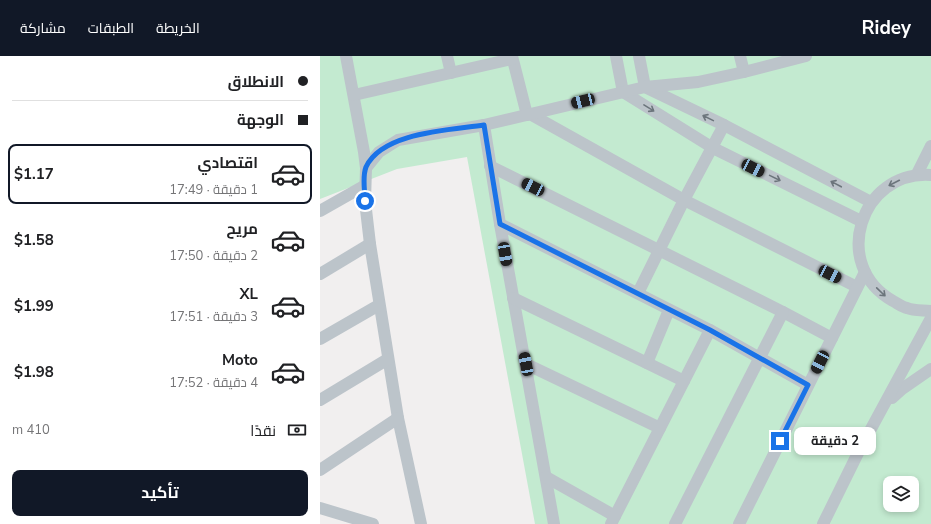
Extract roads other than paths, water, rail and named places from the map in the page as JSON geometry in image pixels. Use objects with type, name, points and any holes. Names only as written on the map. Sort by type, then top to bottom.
[{"type":"street","points":[[346,56],[361,132],[366,168],[364,186],[370,244],[379,305],[398,418],[421,524]]},
{"type":"street","points":[[447,56],[451,73]]},
{"type":"street","points":[[616,56],[624,92],[713,148],[861,221]]},
{"type":"street","points":[[639,56],[645,87]]},
{"type":"street","points":[[740,56],[744,72]]},
{"type":"street","points":[[366,168],[379,152],[398,140],[484,125],[645,87],[698,82],[806,56]]},
{"type":"street","points":[[354,95],[512,58],[528,114],[684,200],[857,287]]},
{"type":"street","points":[[645,87],[724,125],[870,202]]},
{"type":"street","points":[[484,125],[500,224],[554,524]]},
{"type":"street","points":[[638,294],[684,200],[724,125]]},
{"type":"street","points":[[917,174],[931,146]]},
{"type":"street","points":[[490,166],[660,249],[832,338]]},
{"type":"street","points":[[931,175],[917,174],[891,183],[870,202],[861,221],[858,247],[865,272],[882,295],[907,308],[931,311]]},
{"type":"street","points":[[320,211],[364,186]]},
{"type":"street","points":[[500,224],[710,330],[808,385]]},
{"type":"street","points":[[320,274],[370,244]]},
{"type":"street","points":[[739,524],[865,272]]},
{"type":"street","points":[[513,298],[684,381]]},
{"type":"street","points":[[320,339],[379,305]]},
{"type":"street","points":[[647,363],[669,310]]},
{"type":"street","points":[[675,524],[783,312]]},
{"type":"street","points":[[823,524],[859,451],[931,318]]},
{"type":"street","points":[[546,477],[613,520],[710,330]]},
{"type":"street","points":[[320,400],[388,359]]},
{"type":"street","points":[[526,364],[660,428]]},
{"type":"street","points":[[883,408],[902,389],[931,369]]},
{"type":"street","points":[[320,470],[398,418]]},
{"type":"street","points":[[320,508],[373,524]]},
{"type":"street","points":[[830,508],[834,524]]}]
